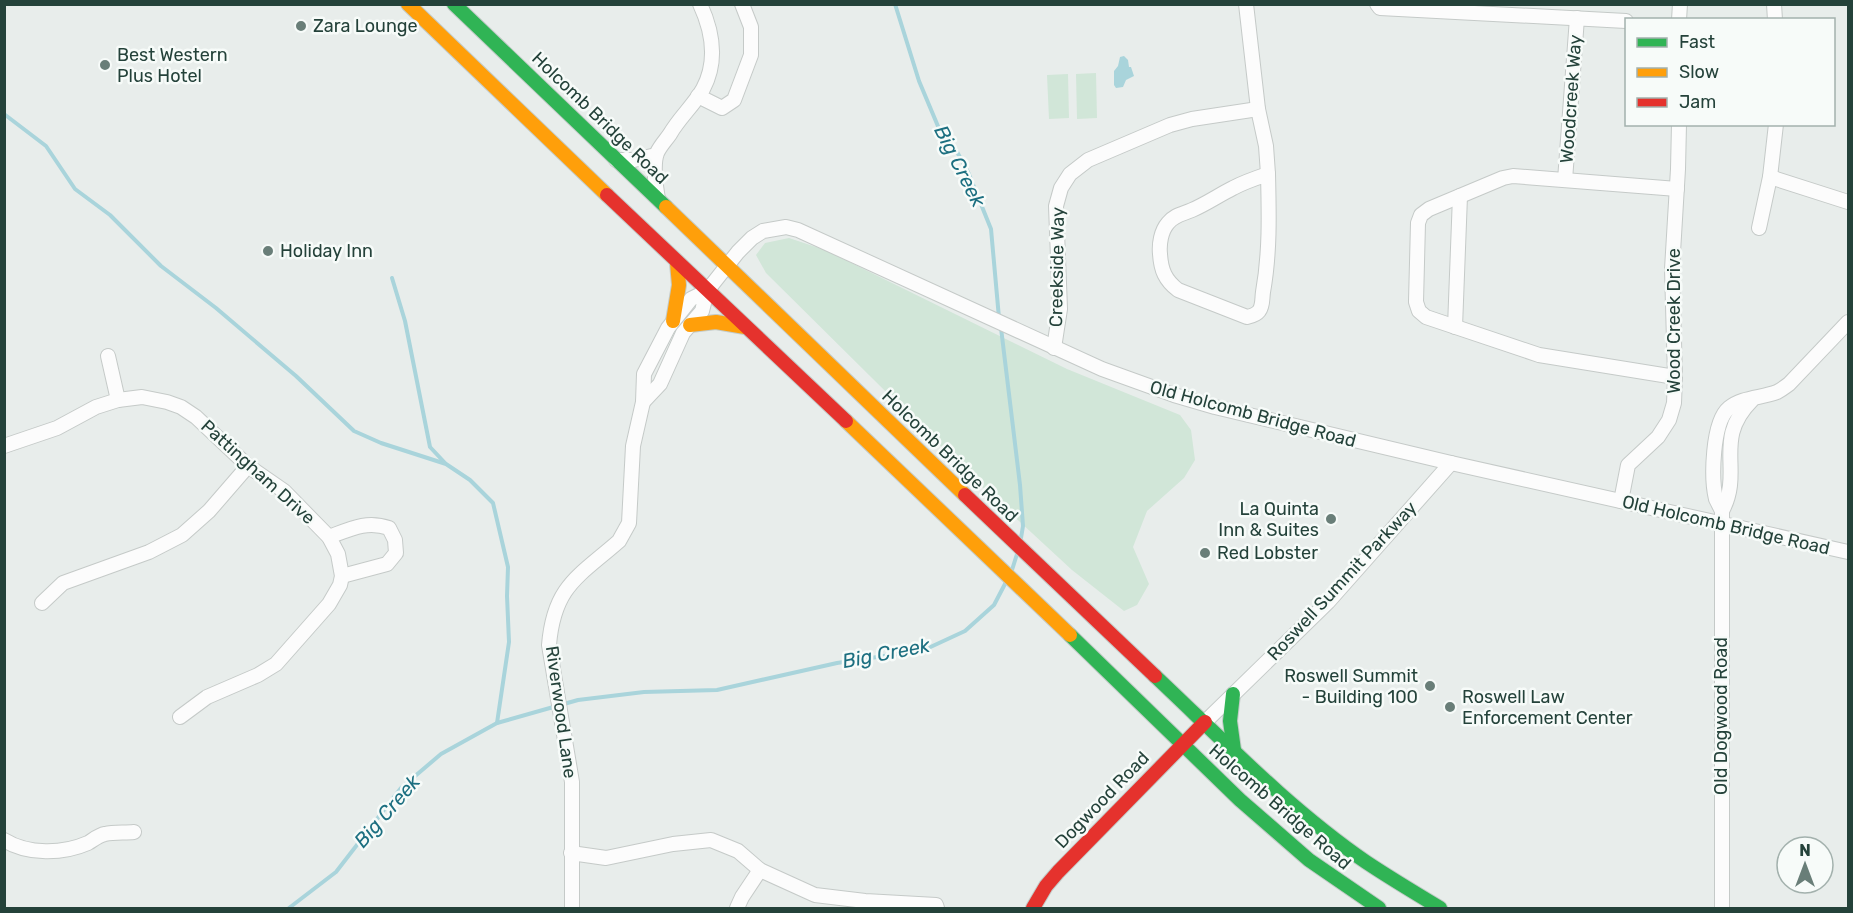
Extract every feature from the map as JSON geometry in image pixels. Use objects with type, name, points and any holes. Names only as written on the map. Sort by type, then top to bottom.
[{"type":"main road","name":"Holcomb Bridge Road","points":[[408,4],[677,263],[942,511],[1181,745],[1273,830],[1337,880],[1379,909]]},
{"type":"main road","name":"Holcomb Bridge Road","points":[[454,4],[1075,601],[1234,750],[1329,834],[1366,862],[1440,909]]},
{"type":"main road","points":[[673,321],[679,279],[677,263]]},
{"type":"main road","points":[[690,325],[716,322],[745,327]]},
{"type":"main road","points":[[1233,694],[1230,721],[1234,750]]},
{"type":"main road","name":"Dogwood Road","points":[[1033,909],[1046,885],[1205,722]]},
{"type":"street","points":[[658,199],[656,155],[675,124],[698,96],[709,74],[713,53],[712,36],[700,4]]},
{"type":"street","points":[[698,96],[722,108],[734,100],[751,56],[751,27],[742,4]]},
{"type":"street","points":[[1246,4],[1268,174],[1267,270],[1263,304],[1254,315],[1247,316],[1178,290],[1169,283],[1161,264],[1161,240],[1168,222],[1175,216],[1235,187],[1268,174]]},
{"type":"street","points":[[1377,4],[1380,8],[1625,21]]},
{"type":"street","name":"Woodcreek Way","points":[[1564,180],[1577,18]]},
{"type":"street","name":"Creekside Way","points":[[1054,348],[1060,309],[1056,206],[1061,188],[1070,174],[1088,160],[1170,125],[1192,119],[1258,109]]},
{"type":"street","name":"Wood Creek Drive","points":[[1621,501],[1628,465],[1658,437],[1669,420],[1674,403],[1672,269],[1679,126]]},
{"type":"street","points":[[1760,228],[1770,177],[1776,126]]},
{"type":"street","points":[[616,160],[634,160],[656,155]]},
{"type":"street","points":[[1675,377],[1539,355],[1426,317],[1419,311],[1416,302],[1418,223],[1421,215],[1429,209],[1513,176],[1677,189]]},
{"type":"street","points":[[1770,177],[1848,202]]},
{"type":"street","points":[[1455,327],[1460,196]]},
{"type":"street","name":"Old Holcomb Bridge Road","points":[[707,291],[752,238],[763,231],[786,227],[1138,384],[1195,401],[1451,463],[1621,501],[1722,518],[1848,552]]},
{"type":"street","name":"Riverwood Lane","points":[[572,909],[572,782],[549,645],[551,623],[570,582],[619,541],[629,523],[633,446],[643,402],[644,374],[658,344],[673,321],[691,299],[707,291]]},
{"type":"street","name":"Riverwood Lane","points":[[643,402],[660,384],[678,344],[702,311],[707,291]]},
{"type":"street","name":"Old Dogwood Road","points":[[1722,909],[1722,518],[1716,498],[1714,444],[1716,431],[1728,408],[1741,401],[1778,392],[1789,384],[1848,322]]},
{"type":"street","points":[[108,356],[118,400]]},
{"type":"street","name":"Pattingham Drive","points":[[4,446],[57,428],[96,407],[118,400],[142,397],[181,407],[196,417],[248,466],[284,491],[329,537],[338,554],[342,576]]},
{"type":"street","name":"Roswell Summit Parkway","points":[[1205,722],[1328,602],[1451,463]]},
{"type":"street","points":[[42,603],[63,583],[149,552],[182,535],[197,523],[248,466]]},
{"type":"street","points":[[180,717],[207,697],[258,675],[276,664],[329,604],[340,585],[342,576],[387,564],[396,553],[395,540],[389,528],[376,523],[329,537]]},
{"type":"street","points":[[4,840],[22,848],[43,851],[66,850],[104,834],[134,832]]},
{"type":"street","points":[[572,853],[606,858],[673,844],[711,840],[738,851],[760,870],[815,895],[865,901],[936,905],[937,909]]},
{"type":"street","points":[[737,909],[760,870]]},
{"type":"green space","points":[[1096,73],[1097,118],[1077,119],[1076,74]]},
{"type":"green space","points":[[1068,74],[1069,118],[1049,119],[1047,75]]},
{"type":"green space","points":[[789,238],[825,250],[1067,369],[1180,415],[1191,430],[1195,460],[1184,478],[1147,511],[1133,547],[1149,584],[1137,605],[1124,611],[1072,570],[979,484],[766,273],[756,255],[765,243]]},
{"type":"water","points":[[1124,56],[1134,76],[1126,80],[1123,87],[1116,88],[1114,71],[1120,57]]},
{"type":"waterway","name":"Big Creek","points":[[895,4],[919,81],[940,131],[956,150],[968,172],[991,229],[999,318]]},
{"type":"waterway","points":[[4,114],[46,146],[75,189],[110,215],[161,266],[216,308],[296,376],[354,431],[381,443],[446,464],[470,480],[493,503],[508,567],[509,642],[497,723]]},
{"type":"waterway","points":[[392,278],[405,321],[430,447],[445,463]]},
{"type":"waterway","name":"Big Creek","points":[[1001,328],[1020,485],[1023,526],[1021,538]]},
{"type":"waterway","name":"Big Creek","points":[[1012,570],[1017,554]]},
{"type":"waterway","name":"Big Creek","points":[[289,908],[336,872],[401,788],[441,754],[497,723],[578,700],[644,692],[717,690],[837,663],[924,650],[965,631],[994,605],[1006,582]]},
{"type":"traffic: fast","points":[[454,4],[666,207]]},
{"type":"traffic: fast","points":[[1070,635],[1240,800],[1309,860],[1379,908]]},
{"type":"traffic: fast","points":[[1155,676],[1310,820],[1366,862],[1440,908]]},
{"type":"traffic: fast","points":[[1233,694],[1230,721],[1234,750]]},
{"type":"traffic: slow","points":[[408,4],[607,195]]},
{"type":"traffic: slow","points":[[666,207],[965,495]]},
{"type":"traffic: slow","points":[[673,321],[679,285],[677,263]]},
{"type":"traffic: slow","points":[[690,325],[716,322],[745,327]]},
{"type":"traffic: slow","points":[[846,421],[1070,635]]},
{"type":"traffic: jam","points":[[607,195],[846,421]]},
{"type":"traffic: jam","points":[[965,495],[1155,676]]},
{"type":"traffic: jam","points":[[1033,908],[1046,886],[1058,872],[1205,722]]},
{"type":"place","name":"Zara Lounge","points":[[301,26]]},
{"type":"place","name":"Best Western Plus Hotel","points":[[105,65]]},
{"type":"place","name":"Holiday Inn","points":[[268,251]]},
{"type":"place","name":"La Quinta Inn & Suites","points":[[1331,519]]},
{"type":"place","name":"Red Lobster","points":[[1205,553]]},
{"type":"place","name":"Roswell Summit - Building 100","points":[[1430,686]]},
{"type":"place","name":"Roswell Law Enforcement Center","points":[[1450,707]]}]
